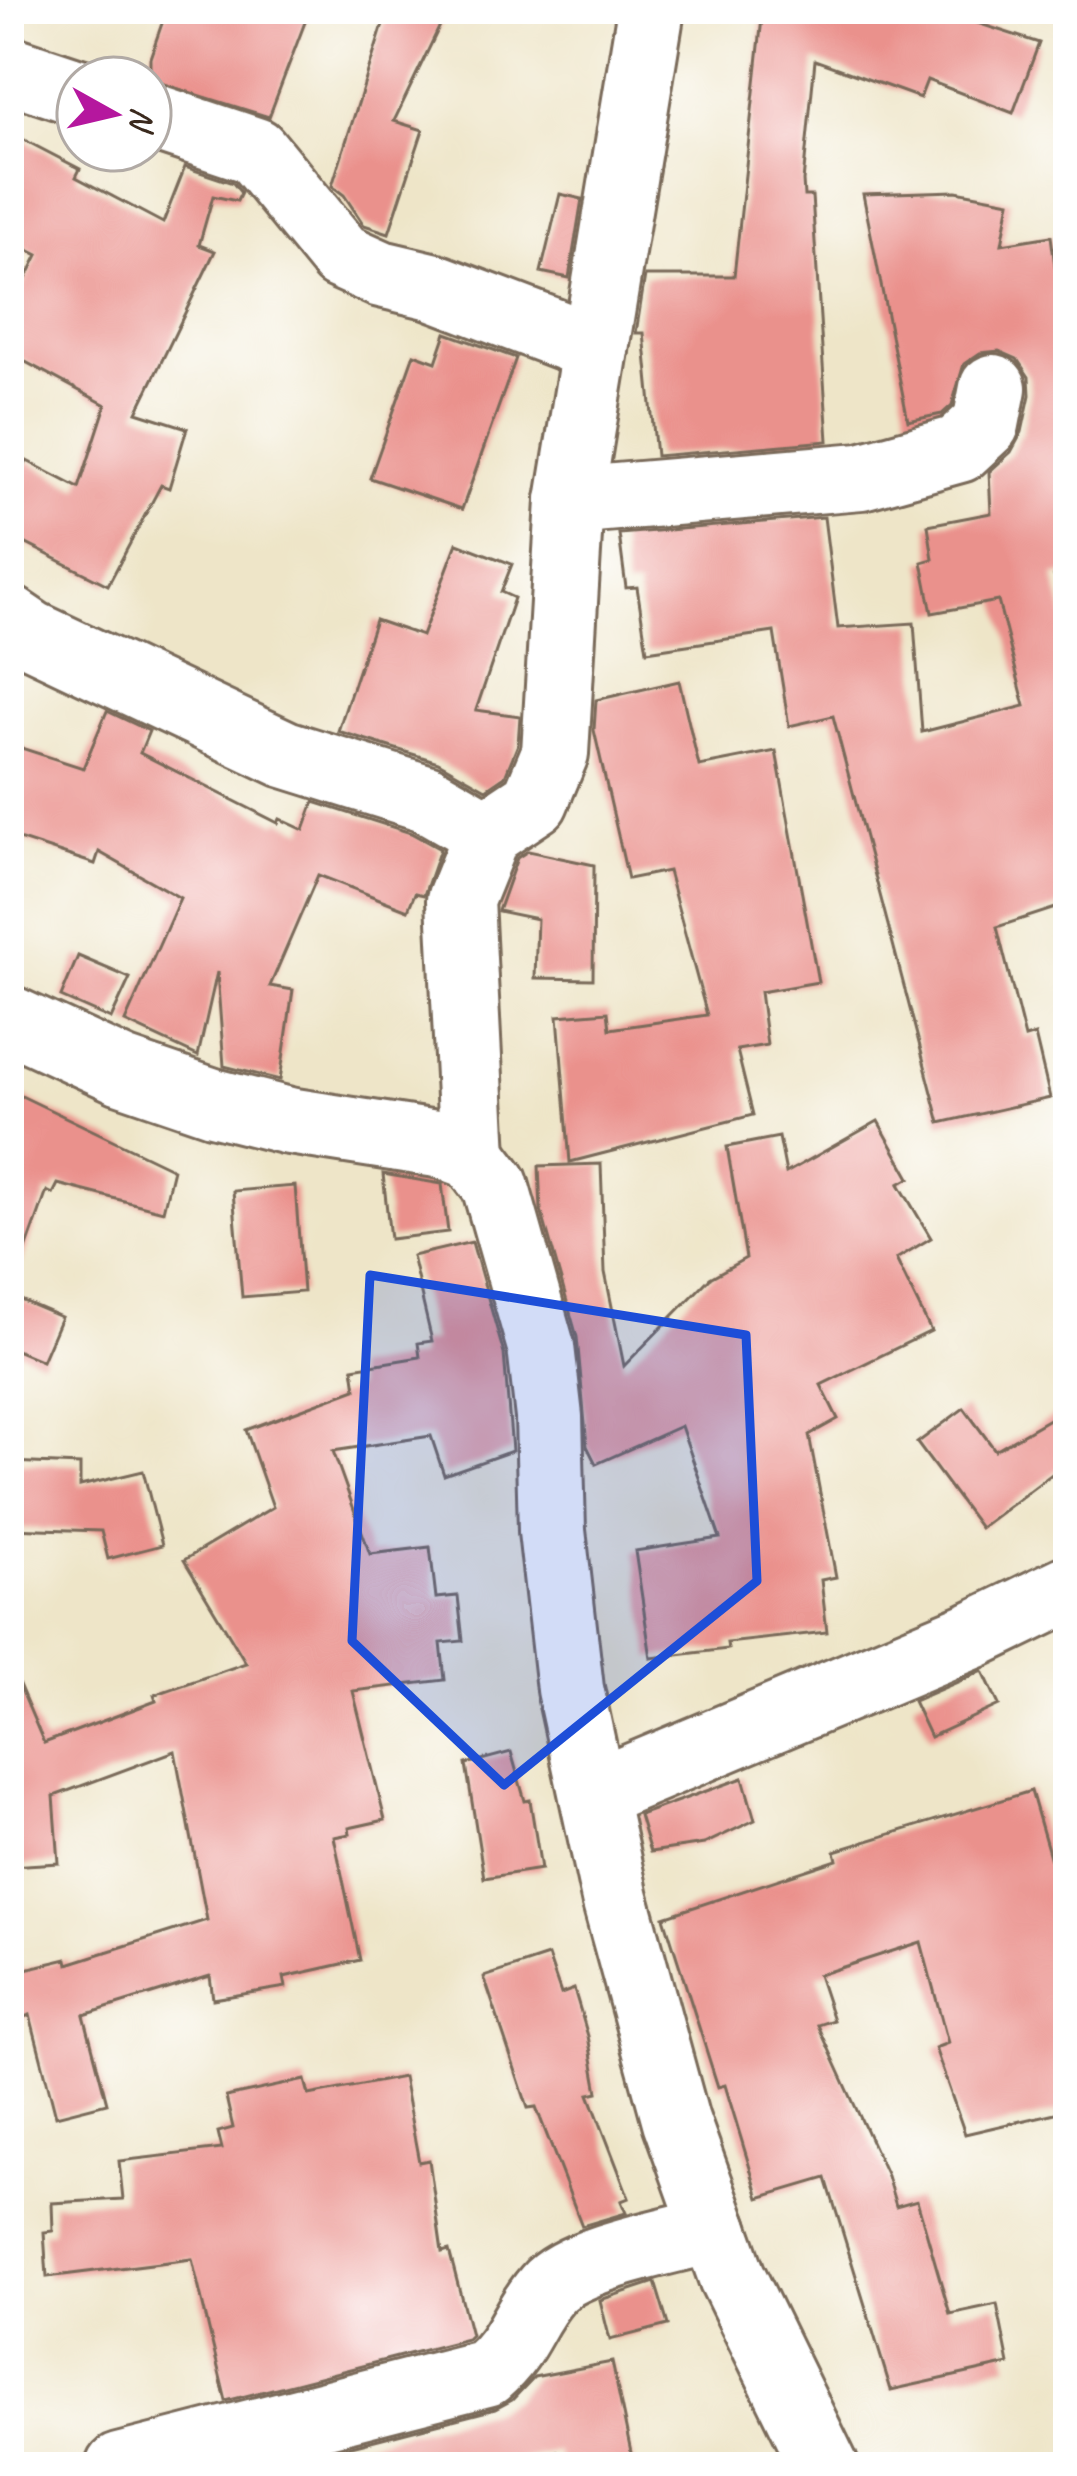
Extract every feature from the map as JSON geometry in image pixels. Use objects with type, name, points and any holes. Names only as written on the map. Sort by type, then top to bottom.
[{"type":"street","points":[[473,1156],[460,900],[488,832],[535,801],[555,753],[570,501],[651,9]]},
{"type":"street","points":[[9,69],[54,84]]},
{"type":"street","points":[[174,124],[255,151],[341,256],[595,348]]},
{"type":"street","points":[[570,501],[861,476],[959,448],[986,424],[993,388]]},
{"type":"street","points":[[9,619],[31,634],[285,754],[426,798],[488,832]]},
{"type":"street","points":[[9,1019],[122,1071],[213,1102],[289,1121],[443,1145],[473,1156],[496,1186],[541,1347],[570,1688],[616,1898],[676,2121],[732,2277],[825,2467]]},
{"type":"street","points":[[592,1794],[973,1635],[1068,1589]]},
{"type":"street","points":[[118,2467],[486,2373],[509,2354],[550,2285],[600,2260],[715,2229]]},
{"type":"highlighted area","points":[[370,1275],[746,1335],[757,1581],[504,1785],[352,1641]]},
{"type":"building","points":[[167,9],[310,9],[269,117],[174,87],[174,54],[151,54]]},
{"type":"building","points":[[388,9],[448,9],[394,121],[423,130],[389,233],[364,225],[332,186]]},
{"type":"building","points":[[763,9],[934,9],[1039,43],[1013,113],[927,80],[920,98],[815,60],[803,181],[804,196],[812,196],[828,441],[656,456],[644,333],[636,333],[645,276],[734,276]]},
{"type":"building","points":[[9,132],[54,155],[54,174],[78,174],[163,223],[185,167],[233,183],[241,193],[237,201],[213,196],[199,245],[215,251],[137,412],[187,428],[169,488],[161,485],[108,585],[9,535],[9,496],[27,461],[79,488],[106,405],[9,353],[9,313],[38,255],[9,240]]},
{"type":"building","points":[[956,191],[1010,201],[1002,244],[1051,236],[1060,303],[1068,302],[1068,574],[1054,576],[1068,630],[1068,904],[997,927],[1025,1038],[1035,1035],[1050,1098],[940,1123],[833,716],[789,726],[774,632],[647,651],[637,587],[626,588],[619,534],[824,517],[838,628],[914,623],[922,732],[1025,706],[998,601],[932,613],[922,562],[933,559],[928,525],[991,513],[989,472],[1011,452],[1022,432],[1029,377],[1017,359],[999,351],[980,353],[964,364],[952,405],[942,414],[908,421],[863,194]]},
{"type":"building","points":[[560,194],[582,199],[569,278],[541,272]]},
{"type":"building","points":[[446,333],[516,358],[462,509],[370,478],[414,354],[436,362]]},
{"type":"building","points":[[457,543],[512,564],[501,592],[514,598],[476,710],[520,716],[518,744],[505,776],[486,789],[438,762],[338,731],[375,620],[422,636]]},
{"type":"building","points":[[679,681],[699,766],[776,751],[818,982],[760,992],[767,1045],[737,1050],[753,1115],[570,1162],[558,1016],[608,1012],[610,1029],[707,1015],[668,871],[628,879],[594,730],[596,700]]},
{"type":"building","points":[[107,711],[149,731],[140,753],[278,823],[280,819],[304,830],[314,802],[411,833],[440,849],[424,895],[415,893],[408,910],[318,875],[270,986],[293,990],[280,1080],[224,1066],[217,972],[198,1056],[125,1022],[180,898],[99,852],[95,864],[9,836],[9,744],[83,768]]},
{"type":"building","points":[[528,851],[594,865],[593,979],[535,978],[537,919],[498,911],[517,858]]},
{"type":"building","points":[[78,956],[130,978],[111,1019],[61,997]]},
{"type":"building","points":[[9,1090],[173,1169],[163,1211],[58,1184],[53,1194],[47,1191],[15,1281],[9,1279]]},
{"type":"building","points":[[878,1121],[910,1178],[899,1184],[931,1238],[896,1259],[931,1331],[821,1385],[838,1419],[809,1435],[836,1577],[821,1580],[827,1632],[727,1643],[728,1649],[651,1658],[635,1551],[720,1538],[681,1426],[596,1464],[587,1446],[577,1337],[541,1210],[539,1166],[601,1164],[605,1272],[624,1366],[710,1278],[746,1258],[727,1147],[779,1137],[786,1173]]},
{"type":"building","points":[[383,1174],[442,1184],[448,1232],[390,1239]]},
{"type":"building","points":[[295,1186],[303,1292],[242,1297],[233,1191]]},
{"type":"building","points":[[472,1242],[504,1354],[512,1451],[444,1475],[431,1436],[333,1451],[370,1554],[430,1547],[436,1598],[458,1596],[463,1641],[441,1643],[445,1680],[353,1691],[385,1820],[349,1828],[350,1834],[334,1837],[360,1960],[284,1977],[286,1987],[213,1999],[210,1976],[84,2015],[107,2103],[56,2116],[30,2015],[9,2022],[9,1973],[67,1959],[68,1964],[207,1920],[175,1751],[54,1796],[59,1863],[9,1866],[9,1661],[44,1743],[156,1701],[154,1695],[246,1663],[184,1560],[273,1507],[246,1430],[356,1389],[353,1368],[420,1357],[418,1343],[432,1341],[412,1256]]},
{"type":"building","points":[[9,1295],[61,1317],[42,1361],[9,1347]]},
{"type":"building","points":[[964,1408],[995,1450],[1068,1408],[1068,1462],[980,1528],[917,1443]]},
{"type":"building","points":[[9,1462],[80,1465],[80,1486],[143,1471],[162,1545],[108,1559],[101,1531],[9,1528]]},
{"type":"building","points":[[983,1671],[999,1705],[930,1737],[913,1701]]},
{"type":"building","points":[[511,1752],[525,1801],[530,1800],[541,1869],[484,1878],[466,1764]]},
{"type":"building","points":[[743,1778],[755,1820],[704,1844],[650,1852],[639,1815]]},
{"type":"building","points":[[1031,1791],[1068,1919],[1068,2110],[965,2134],[935,2048],[948,2043],[921,1942],[818,1975],[833,2020],[818,2025],[887,2176],[896,2206],[917,2200],[950,2314],[997,2304],[1009,2364],[891,2390],[826,2178],[759,2198],[725,2085],[718,2087],[664,1917],[837,1860],[835,1851]]},
{"type":"building","points":[[548,1956],[561,1994],[574,1989],[598,2092],[589,2094],[629,2198],[621,2201],[626,2213],[582,2226],[536,2107],[528,2108],[484,1977]]},
{"type":"building","points":[[403,2077],[419,2162],[429,2160],[442,2252],[449,2250],[471,2335],[467,2339],[226,2401],[192,2259],[47,2277],[44,2232],[53,2231],[52,2203],[123,2199],[119,2161],[222,2149],[218,2132],[233,2128],[226,2097],[305,2080],[309,2095]]},
{"type":"building","points":[[655,2282],[668,2325],[610,2340],[600,2300]]},
{"type":"building","points":[[612,2362],[634,2467],[560,2467],[557,2451],[492,2467],[270,2467],[495,2409],[512,2400],[534,2377]]}]
